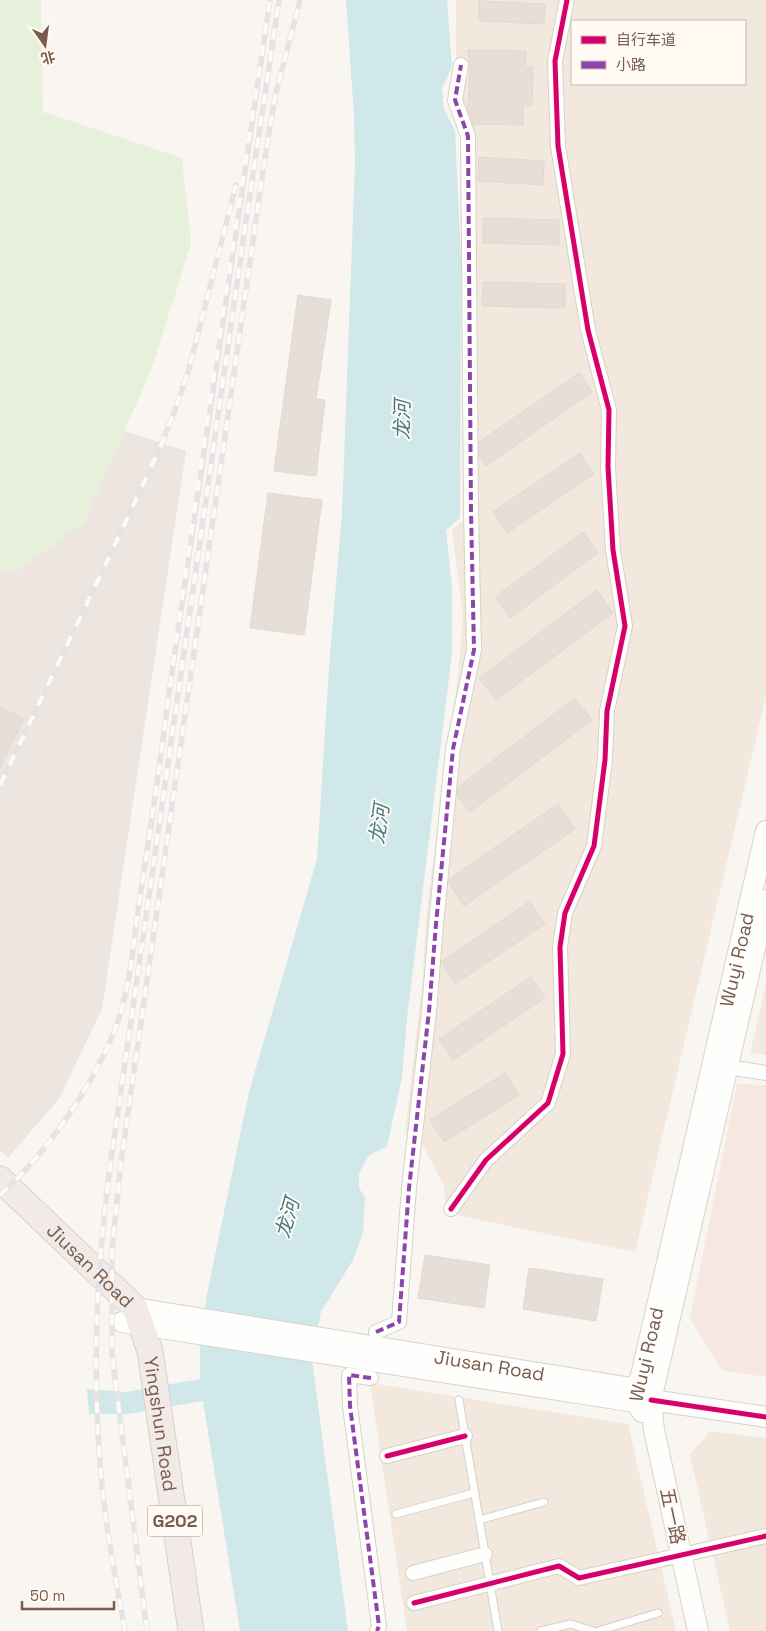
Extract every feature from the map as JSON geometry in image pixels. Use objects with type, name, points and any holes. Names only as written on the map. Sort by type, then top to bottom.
[{"type":"highway","name":"Jiusan Road","points":[[0,1179],[133,1318]]},
{"type":"highway","name":"Jiusan Road","points":[[0,1198],[111,1303],[133,1318]]},
{"type":"highway","name":"Yingshun Road","points":[[133,1318],[133,1355],[147,1386],[191,1631]]},
{"type":"highway","name":"Yingshun Road","points":[[151,1412],[174,1631]]},
{"type":"main road","name":"Wuyi Road","points":[[720,1066],[766,831]]},
{"type":"main road","name":"Wuyi Road","points":[[654,1430],[641,1397],[720,1066],[766,900]]},
{"type":"main road","name":"Jiusan Road","points":[[133,1318],[195,1326],[766,1417]]},
{"type":"main road","name":"五一路","points":[[654,1430],[698,1631]]},
{"type":"street","points":[[451,1209],[486,1160],[548,1103],[558,1070],[562,1054],[560,947],[565,913],[594,846],[605,760],[607,710],[625,626],[613,550],[608,467],[609,410],[588,330],[558,146],[555,61],[567,0]]},
{"type":"street","points":[[376,1332],[399,1322],[409,1188],[429,1011],[453,749],[474,650],[470,501],[468,136],[455,100],[461,65]]},
{"type":"street","points":[[720,1066],[766,1074]]},
{"type":"street","points":[[371,1378],[349,1375],[350,1406],[379,1626],[377,1631]]},
{"type":"street","points":[[388,1456],[465,1436]]},
{"type":"street","points":[[414,1602],[559,1566],[579,1578],[766,1536]]},
{"type":"street","points":[[413,1573],[485,1554]]},
{"type":"lane","points":[[459,1400],[498,1631]]},
{"type":"lane","points":[[396,1514],[474,1493]]},
{"type":"lane","points":[[479,1520],[544,1502]]},
{"type":"lane","points":[[598,1631],[658,1613]]},
{"type":"lane","points":[[541,1631],[570,1624],[593,1631]]},
{"type":"shaded area","points":[[456,0],[766,0],[766,696],[635,1252],[447,1213],[444,1186],[423,1145],[405,1132],[422,985],[427,908],[458,674],[463,616],[452,529],[464,520],[466,391],[460,132],[450,107],[449,92],[456,65]]},
{"type":"shaded area","points":[[124,431],[186,451],[102,1009],[59,1099],[8,1158],[0,1150],[0,572],[17,571],[84,522]]},
{"type":"shaded area","points":[[766,985],[766,1055],[750,1053]]},
{"type":"shaded area","points":[[737,1084],[766,1085],[766,1377],[722,1370],[690,1319]]},
{"type":"shaded area","points":[[370,1383],[628,1424],[676,1631],[407,1631]]},
{"type":"shaded area","points":[[710,1431],[766,1438],[766,1631],[730,1631],[690,1455]]},
{"type":"green space","points":[[0,0],[41,0],[43,112],[182,158],[191,243],[152,368],[84,522],[17,571],[0,572]]},
{"type":"water","name":"龙河","points":[[346,0],[447,0],[452,67],[442,88],[444,109],[455,131],[461,258],[460,518],[446,530],[452,587],[452,654],[407,1018],[402,1077],[387,1147],[369,1155],[359,1174],[359,1188],[365,1198],[363,1233],[353,1260],[321,1312],[312,1360],[348,1631],[240,1631],[203,1401],[127,1414],[89,1414],[87,1389],[126,1392],[200,1379],[200,1347],[207,1294],[249,1092],[317,859],[329,667],[342,513],[355,162],[354,115]]},
{"type":"building","points":[[479,1],[545,4],[544,24],[479,21]]},
{"type":"building","points":[[468,50],[526,51],[525,67],[533,67],[532,106],[523,106],[523,125],[473,124],[468,109],[470,66]]},
{"type":"building","points":[[479,157],[544,161],[543,185],[478,181]]},
{"type":"building","points":[[483,218],[559,220],[559,245],[483,243]]},
{"type":"building","points":[[483,282],[565,284],[565,308],[482,306]]},
{"type":"building","points":[[298,295],[331,300],[316,399],[325,400],[316,476],[274,471]]},
{"type":"building","points":[[579,373],[592,392],[486,466],[479,456],[479,442]]},
{"type":"building","points":[[580,453],[594,474],[507,533],[493,512]]},
{"type":"building","points":[[268,493],[322,500],[304,635],[250,628]]},
{"type":"building","points":[[583,532],[598,553],[510,618],[495,597]]},
{"type":"building","points":[[597,590],[613,613],[496,700],[479,678]]},
{"type":"building","points":[[575,698],[592,720],[470,812],[457,795],[458,787]]},
{"type":"building","points":[[0,707],[24,719],[0,768]]},
{"type":"building","points":[[558,804],[575,829],[464,906],[449,884],[449,879]]},
{"type":"building","points":[[530,901],[545,924],[455,984],[442,961]]},
{"type":"building","points":[[531,977],[545,998],[453,1060],[439,1039]]},
{"type":"building","points":[[505,1073],[519,1095],[444,1142],[430,1120]]},
{"type":"building","points":[[425,1255],[490,1265],[484,1308],[418,1298]]},
{"type":"building","points":[[529,1268],[603,1279],[596,1321],[523,1309]]},
{"type":"railway","points":[[0,1195],[34,1161],[80,1098],[114,1032],[124,1001],[133,953],[206,433],[270,0]]},
{"type":"railway","points":[[125,1631],[110,1547],[100,1462],[96,1348],[102,1236],[111,1160],[279,0]]},
{"type":"railway","points":[[147,1631],[112,1354],[112,1250],[121,1162],[264,164],[275,97],[300,0]]},
{"type":"railway","points":[[0,785],[113,549],[159,450],[175,410],[189,369],[236,185]]},
{"type":"marked path","points":[[376,1332],[399,1322],[409,1188],[429,1011],[453,749],[474,650],[468,136],[455,100],[461,65]]},
{"type":"marked path","points":[[371,1378],[349,1375],[350,1406],[379,1626],[377,1631]]},
{"type":"cycle path","points":[[451,1209],[486,1160],[548,1103],[563,1054],[560,947],[565,913],[594,846],[605,760],[607,711],[625,626],[613,550],[608,467],[609,410],[588,330],[558,146],[555,61],[567,0]]},
{"type":"cycle path","points":[[651,1400],[766,1417]]},
{"type":"cycle path","points":[[387,1456],[465,1436]]},
{"type":"cycle path","points":[[414,1603],[559,1566],[579,1578],[766,1536]]}]
